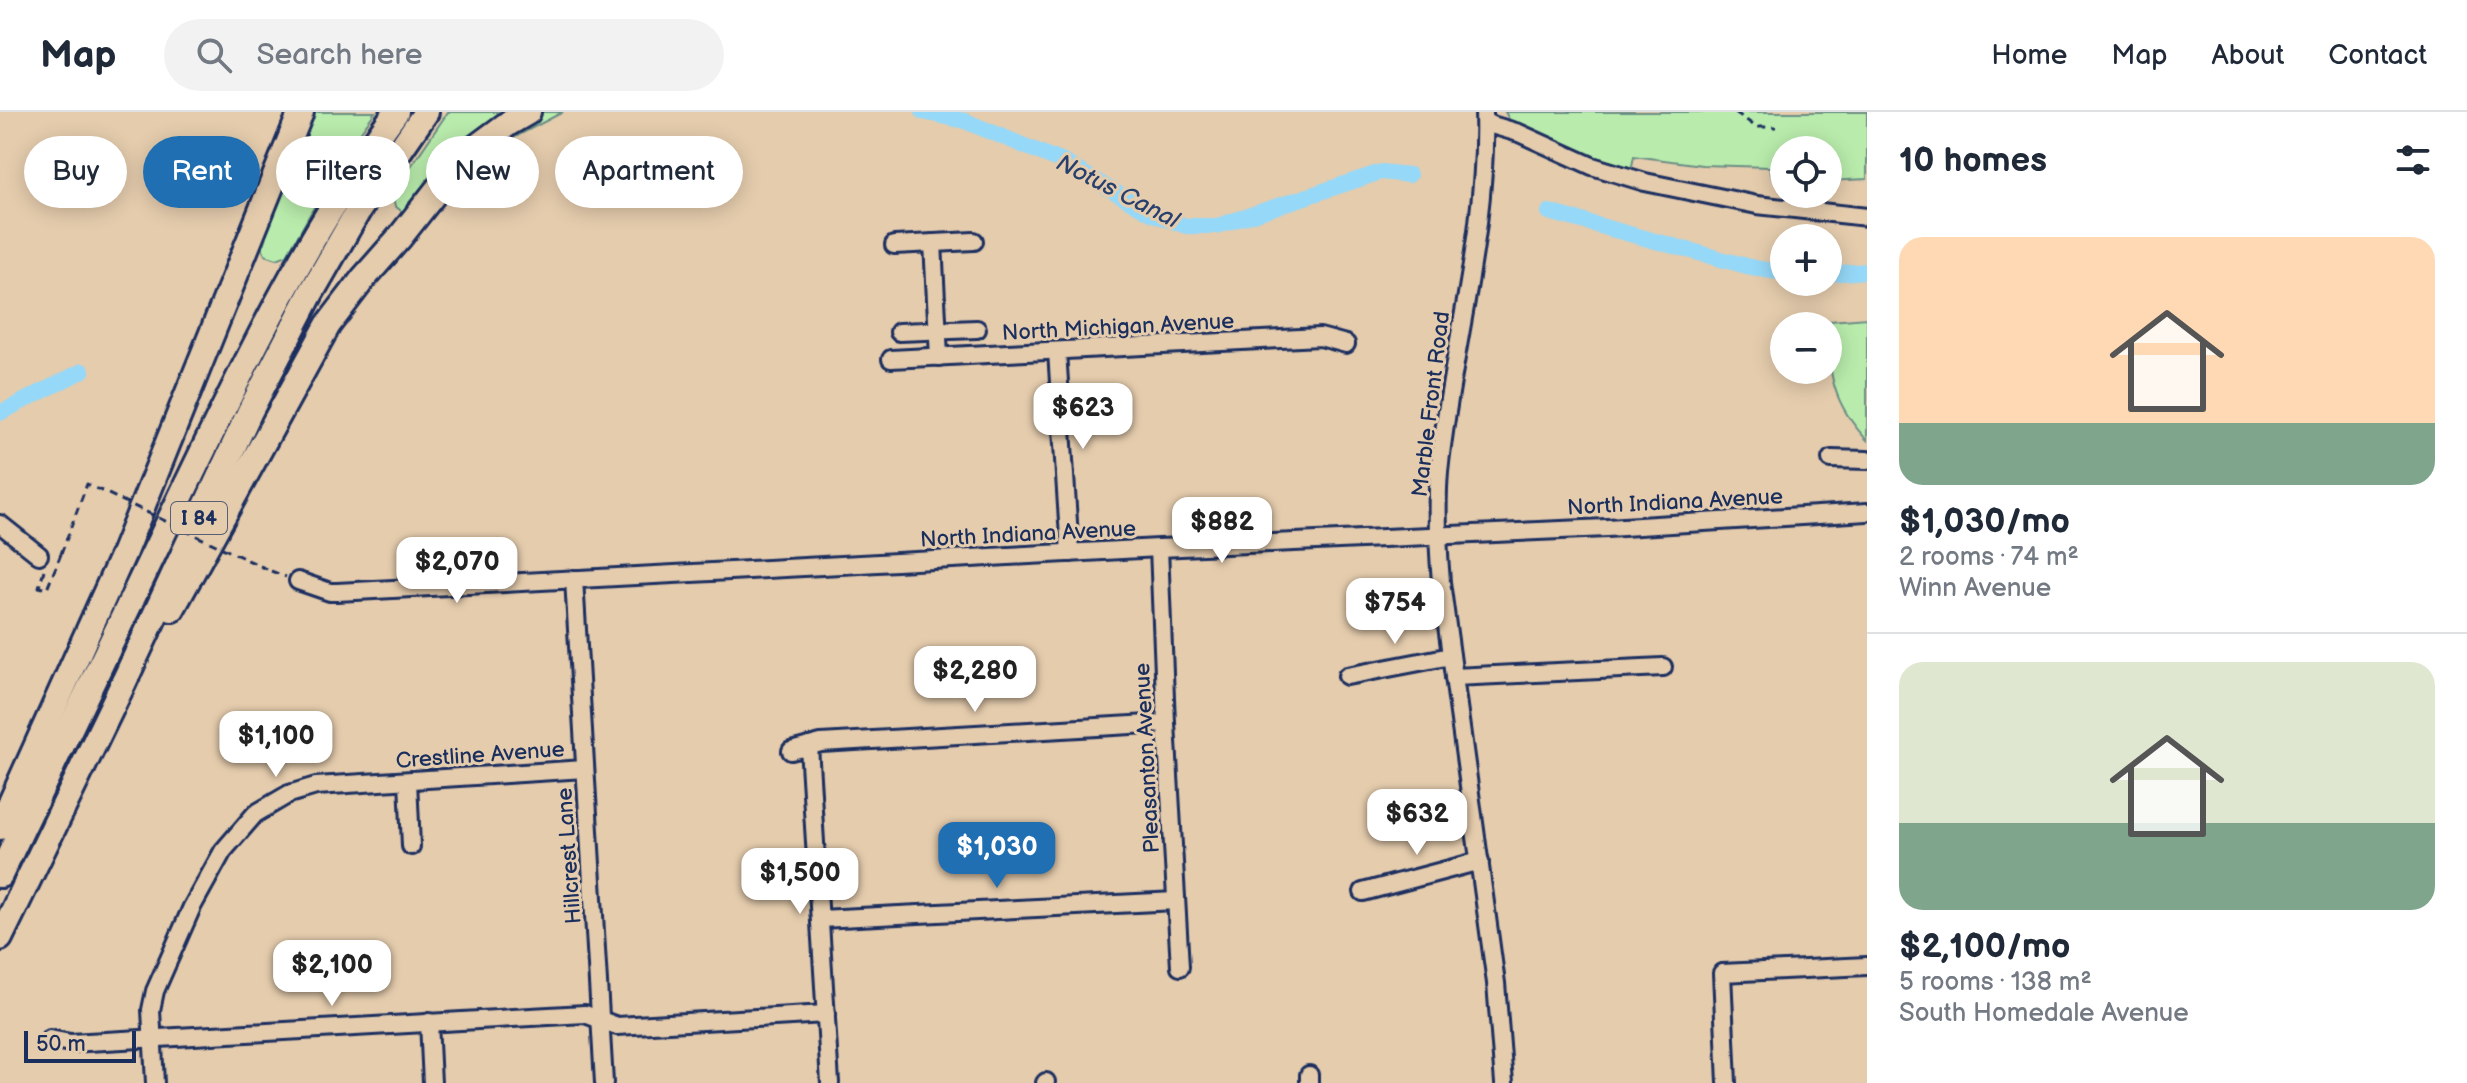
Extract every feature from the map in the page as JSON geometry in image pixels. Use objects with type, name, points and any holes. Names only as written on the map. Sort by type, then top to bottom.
[{"type":"highway","points":[[0,827],[124,552],[301,112]]},
{"type":"highway","name":"I 84","points":[[0,875],[266,325],[316,235],[372,144],[396,112]]},
{"type":"highway","name":"I 84","points":[[0,938],[250,411],[358,211],[426,112]]},
{"type":"highway","points":[[123,684],[173,607],[328,325],[463,157],[528,112]]},
{"type":"street","points":[[1484,118],[1592,166],[1645,182],[1757,205],[1867,217]]},
{"type":"street","name":"Marble Front Road","points":[[1484,118],[1476,226],[1439,472],[1437,534],[1496,983],[1504,1083]]},
{"type":"street","points":[[894,245],[974,241]]},
{"type":"street","points":[[933,243],[939,357]]},
{"type":"street","points":[[899,332],[977,329]]},
{"type":"street","name":"North Michigan Avenue","points":[[891,359],[1320,337],[1346,344]]},
{"type":"street","points":[[1057,351],[1070,553]]},
{"type":"street","points":[[1831,459],[1867,460]]},
{"type":"street","name":"North Indiana Avenue","points":[[298,581],[330,592],[1437,534],[1607,528],[1867,512]]},
{"type":"street","points":[[0,524],[39,555]]},
{"type":"street","name":"Pleasanton Avenue","points":[[1159,548],[1180,967]]},
{"type":"street","name":"Hillcrest Lane","points":[[574,579],[604,1083]]},
{"type":"street","points":[[1347,676],[1451,656]]},
{"type":"street","points":[[1454,677],[1663,667]]},
{"type":"street","points":[[791,751],[836,742],[1166,723]]},
{"type":"street","points":[[809,746],[830,1083]]},
{"type":"street","name":"Crestline Avenue","points":[[155,1083],[151,1010],[155,991],[192,907],[223,851],[255,814],[289,794],[316,786],[585,769]]},
{"type":"street","points":[[408,781],[411,846]]},
{"type":"street","points":[[1363,892],[1480,861]]},
{"type":"street","points":[[820,919],[1176,901]]},
{"type":"street","points":[[1727,1083],[1722,973],[1867,966]]},
{"type":"street","points":[[50,1039],[70,1043],[585,1014],[617,1026],[826,1014]]},
{"type":"street","points":[[429,1022],[432,1083]]},
{"type":"path","points":[[1735,112],[1756,127],[1776,127]]},
{"type":"path","points":[[39,555],[47,560],[39,587],[47,589],[87,484],[271,571]]},
{"type":"green space","points":[[312,112],[375,112],[358,136],[302,136]]},
{"type":"green space","points":[[448,112],[563,112],[517,136],[432,136]]},
{"type":"green space","points":[[1505,112],[1867,112],[1867,179],[1842,180],[1842,136],[1770,136],[1770,167],[1702,165],[1634,156],[1631,171],[1607,164],[1509,119]]},
{"type":"green space","points":[[426,144],[426,199],[405,214],[398,208],[410,208],[410,168]]},
{"type":"green space","points":[[276,197],[276,208],[314,208],[287,255],[277,259],[265,255],[258,240]]},
{"type":"green space","points":[[1867,318],[1867,440],[1847,414],[1834,384],[1842,384],[1842,320]]},
{"type":"waterway","name":"Notus Canal","points":[[923,112],[965,121],[1063,162],[1153,214],[1186,226],[1217,226],[1381,172],[1409,175]]},
{"type":"waterway","name":"Notus Canal","points":[[1549,212],[1770,271]]},
{"type":"waterway","name":"Notus Canal","points":[[1842,273],[1867,271]]},
{"type":"waterway","name":"Notus Canal","points":[[0,413],[82,371]]}]
